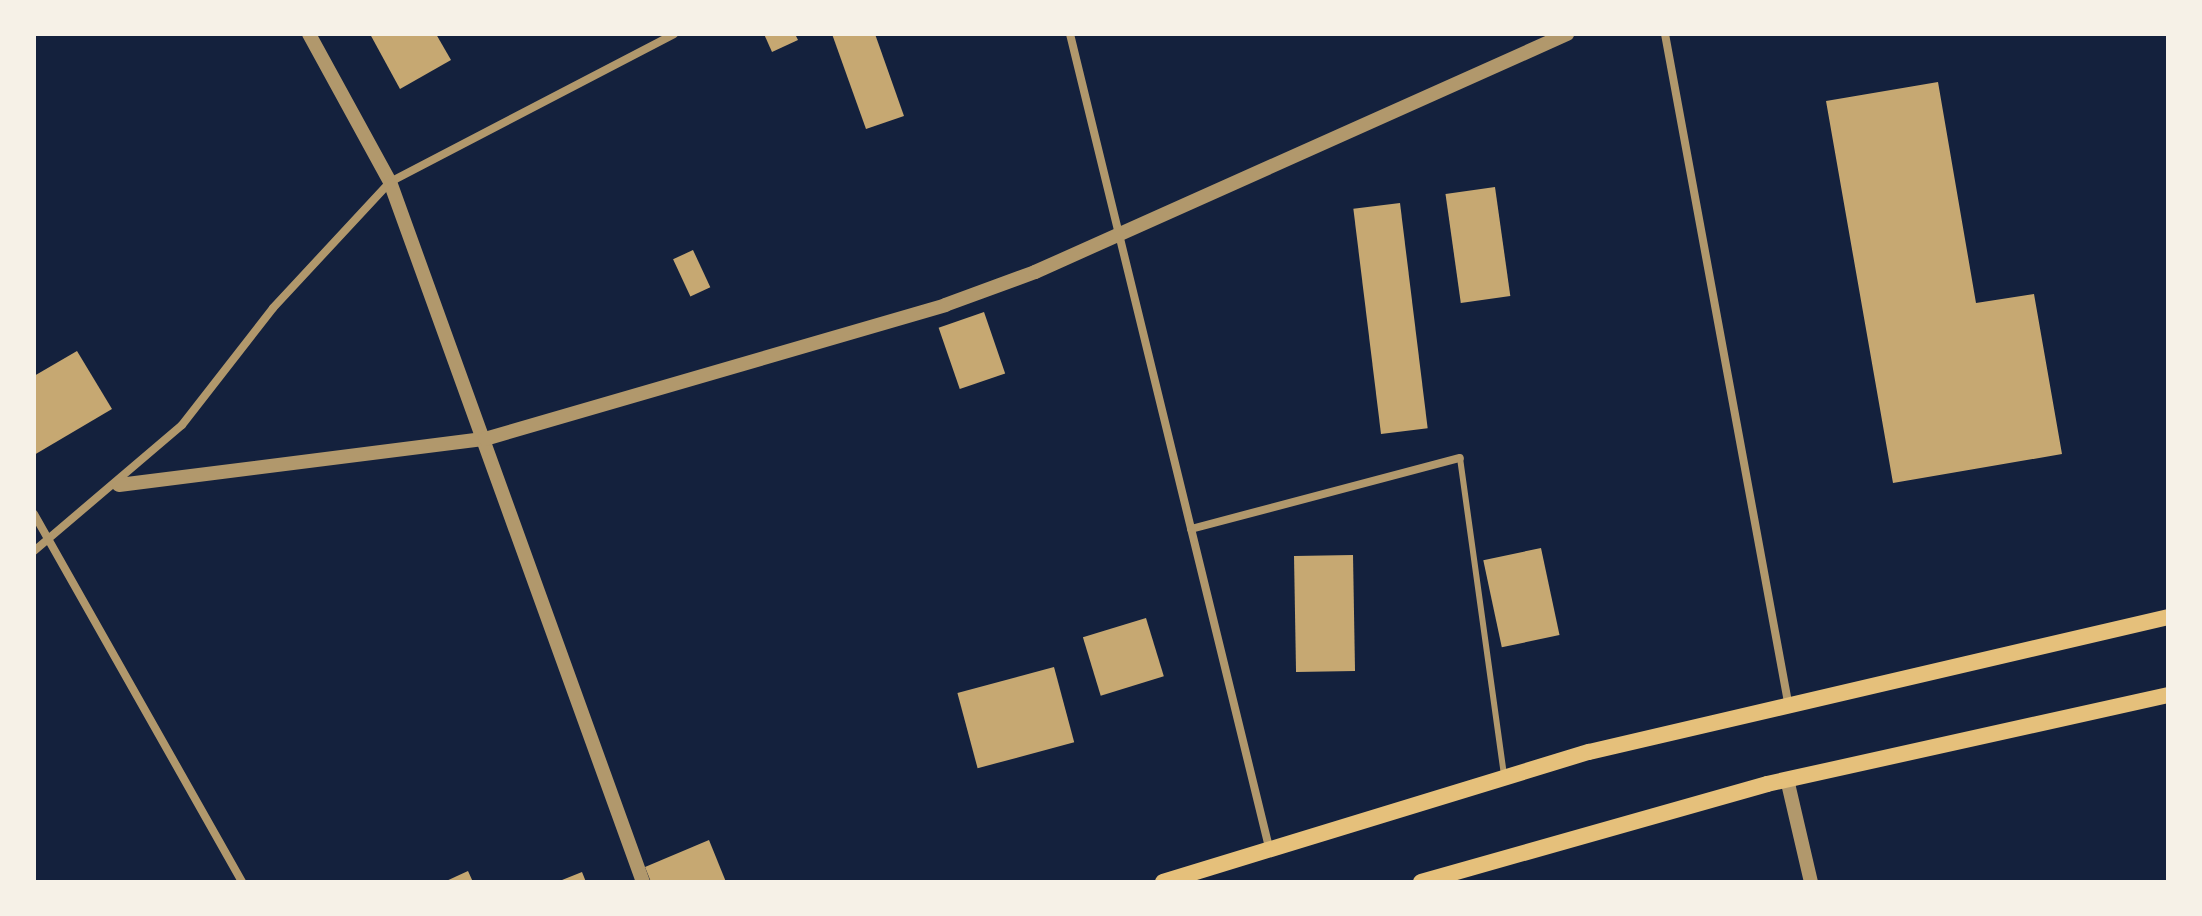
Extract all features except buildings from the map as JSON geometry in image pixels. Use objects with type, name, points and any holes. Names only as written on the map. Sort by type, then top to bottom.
[{"type":"main road","points":[[1163,882],[1504,776],[1788,702],[2168,617]]},
{"type":"main road","points":[[1421,882],[1787,779],[2168,695]]},
{"type":"street","points":[[309,34],[390,182],[643,882]]},
{"type":"street","points":[[34,551],[119,485],[182,425],[273,308],[390,182],[674,34]]},
{"type":"street","points":[[1070,34],[1269,847]]},
{"type":"street","points":[[119,485],[485,439],[945,305],[1119,234],[1567,34]]},
{"type":"street","points":[[1665,34],[1788,702]]},
{"type":"street","points":[[1191,529],[1460,458]]},
{"type":"street","points":[[34,514],[51,539],[242,882]]},
{"type":"street","points":[[1787,779],[1811,882]]},
{"type":"lane","points":[[1460,458],[1504,776]]}]
